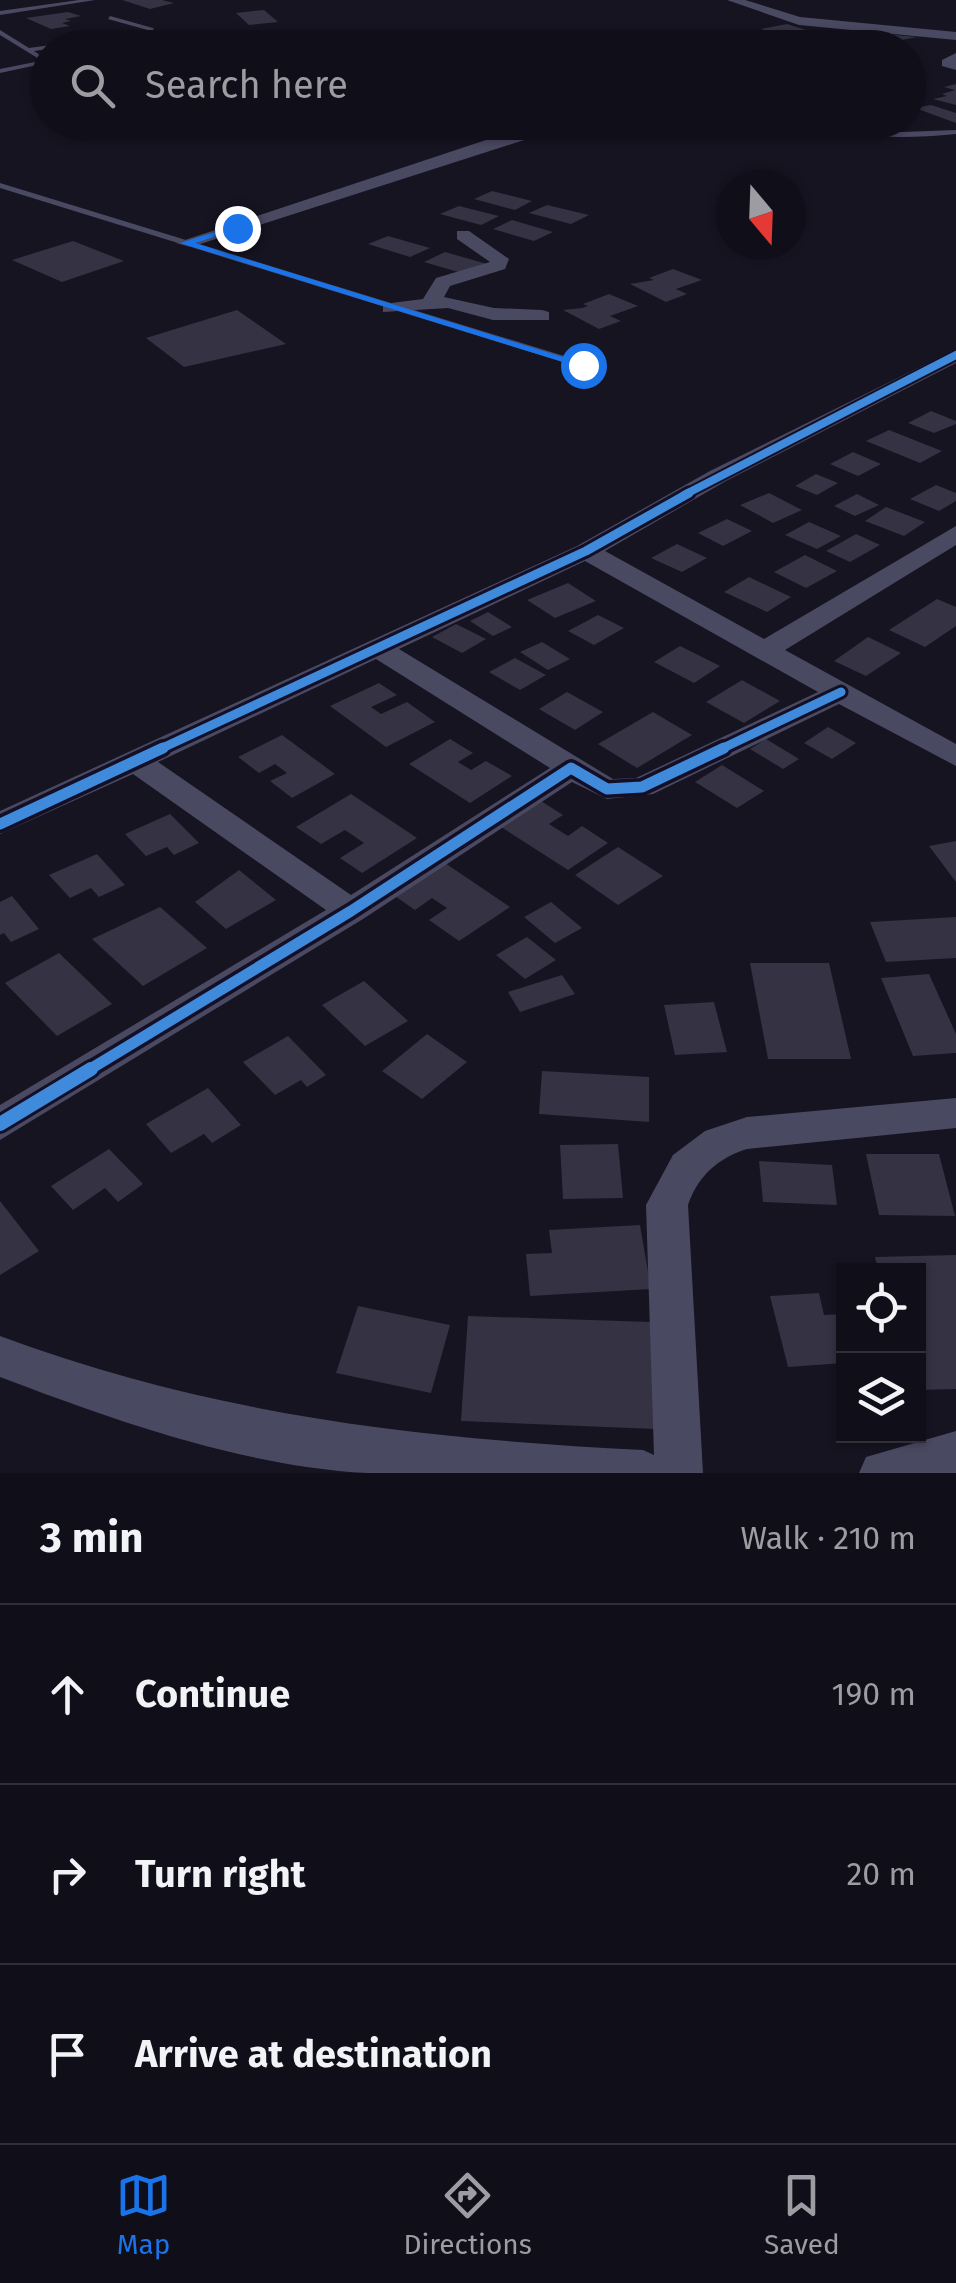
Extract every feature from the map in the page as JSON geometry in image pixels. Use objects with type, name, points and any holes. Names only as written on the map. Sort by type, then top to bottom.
[{"type":"street","points":[[733,0],[798,21],[893,30]]},
{"type":"street","points":[[926,33],[956,36]]},
{"type":"street","points":[[956,57],[947,63],[956,66]]},
{"type":"street","points":[[184,243],[501,140]]},
{"type":"street","points":[[430,303],[442,282],[498,264],[500,259],[463,235]]},
{"type":"street","points":[[390,308],[448,302],[503,316],[542,316]]},
{"type":"street","points":[[0,824],[586,550],[718,476],[956,354]]},
{"type":"street","points":[[762,652],[956,534]]},
{"type":"street","points":[[586,550],[762,652],[956,757]]},
{"type":"street","points":[[376,648],[607,788],[642,787],[680,773],[841,692]]},
{"type":"street","points":[[132,760],[351,911]]},
{"type":"street","points":[[0,1124],[351,911],[571,768]]},
{"type":"street","points":[[678,1473],[666,1204],[674,1181],[715,1141],[747,1133],[956,1113]]},
{"type":"street","points":[[0,1356],[76,1388],[184,1420],[322,1447],[442,1463],[643,1473]]},
{"type":"street","points":[[883,1473],[956,1454]]},
{"type":"lane","points":[[36,4],[80,0]]},
{"type":"lane","points":[[0,13],[92,0]]},
{"type":"lane","points":[[110,18],[153,30]]},
{"type":"lane","points":[[0,32],[30,49]]},
{"type":"lane","points":[[0,71],[30,65]]},
{"type":"lane","points":[[926,132],[956,132]]},
{"type":"lane","points":[[0,185],[583,365]]},
{"type":"building","points":[[122,0],[162,0],[174,3],[150,9]]},
{"type":"building","points":[[264,10],[278,22],[249,25],[236,13]]},
{"type":"building","points":[[68,12],[81,16],[62,23],[70,26],[51,29],[26,18]]},
{"type":"building","points":[[787,24],[806,30],[764,30],[761,29]]},
{"type":"building","points":[[956,84],[956,105],[933,99],[947,96],[942,94],[955,90],[944,87]]},
{"type":"building","points":[[926,106],[956,113],[956,123],[926,112]]},
{"type":"building","points":[[492,191],[532,201],[515,210],[474,199]]},
{"type":"building","points":[[547,205],[589,215],[571,224],[529,213]]},
{"type":"building","points":[[459,206],[499,216],[481,225],[440,214]]},
{"type":"building","points":[[512,220],[553,232],[534,241],[493,229]]},
{"type":"building","points":[[388,236],[430,248],[410,257],[368,244]]},
{"type":"building","points":[[73,241],[124,261],[62,282],[12,260]]},
{"type":"building","points":[[445,252],[487,264],[465,274],[424,262]]},
{"type":"building","points":[[673,269],[702,280],[676,289],[687,294],[666,302],[630,284],[654,280],[649,278]]},
{"type":"building","points":[[609,294],[638,306],[610,316],[621,321],[599,329],[563,310],[588,306],[583,304]]},
{"type":"building","points":[[237,310],[286,344],[184,367],[146,338]]},
{"type":"building","points":[[931,411],[956,424],[934,433],[908,423]]},
{"type":"building","points":[[889,430],[942,451],[920,463],[866,441]]},
{"type":"building","points":[[853,452],[881,464],[858,476],[830,464]]},
{"type":"building","points":[[816,474],[838,483],[817,495],[795,486]]},
{"type":"building","points":[[936,485],[956,493],[956,501],[939,511],[910,499]]},
{"type":"building","points":[[769,493],[802,510],[773,523],[740,505]]},
{"type":"building","points":[[857,494],[879,505],[855,516],[834,506]]},
{"type":"building","points":[[886,507],[925,522],[904,536],[865,521]]},
{"type":"building","points":[[727,519],[752,531],[723,546],[698,533]]},
{"type":"building","points":[[809,522],[841,536],[817,549],[785,535]]},
{"type":"building","points":[[856,534],[880,545],[850,562],[826,551]]},
{"type":"building","points":[[677,544],[707,558],[682,572],[651,558]]},
{"type":"building","points":[[805,555],[837,571],[806,588],[774,572]]},
{"type":"building","points":[[749,577],[791,597],[767,612],[724,592]]},
{"type":"building","points":[[568,583],[596,601],[555,618],[527,600]]},
{"type":"building","points":[[937,599],[956,607],[956,626],[925,647],[889,630]]},
{"type":"building","points":[[488,612],[512,627],[493,636],[470,621]]},
{"type":"building","points":[[598,615],[624,628],[594,645],[568,631]]},
{"type":"building","points":[[456,624],[486,639],[462,653],[432,637]]},
{"type":"building","points":[[868,637],[901,653],[866,676],[834,661]]},
{"type":"building","points":[[542,642],[570,659],[548,670],[520,652]]},
{"type":"building","points":[[680,646],[720,666],[694,683],[654,662]]},
{"type":"building","points":[[515,658],[546,675],[520,690],[489,672]]},
{"type":"building","points":[[742,680],[780,701],[744,723],[706,702]]},
{"type":"building","points":[[379,683],[397,695],[371,707],[381,714],[407,702],[435,722],[386,747],[330,706]]},
{"type":"building","points":[[567,692],[603,712],[575,730],[539,709]]},
{"type":"building","points":[[653,712],[692,735],[637,768],[598,744]]},
{"type":"building","points":[[828,727],[856,743],[832,759],[804,743]]},
{"type":"building","points":[[282,735],[335,774],[292,798],[270,781],[287,773],[275,764],[259,773],[238,757]]},
{"type":"building","points":[[450,739],[473,753],[458,762],[471,770],[486,761],[512,776],[470,803],[409,764]]},
{"type":"building","points":[[766,739],[799,759],[783,769],[750,749]]},
{"type":"building","points":[[722,765],[764,791],[737,808],[695,782]]},
{"type":"building","points":[[351,794],[417,838],[362,873],[340,858],[364,843],[345,830],[321,844],[296,827]]},
{"type":"building","points":[[541,801],[563,815],[549,824],[568,836],[582,826],[608,843],[568,870],[501,827]]},
{"type":"building","points":[[170,814],[199,843],[174,855],[167,847],[146,856],[125,834]]},
{"type":"building","points":[[956,841],[956,882],[929,846]]},
{"type":"building","points":[[618,847],[663,876],[618,905],[575,875]]},
{"type":"building","points":[[97,854],[125,885],[99,897],[91,888],[70,898],[49,875]]},
{"type":"building","points":[[442,861],[510,907],[459,941],[429,920],[447,908],[432,898],[415,910],[392,894]]},
{"type":"building","points":[[239,870],[276,900],[226,929],[195,902]]},
{"type":"building","points":[[12,896],[39,929],[11,942],[4,933],[0,935],[0,902]]},
{"type":"building","points":[[551,902],[582,928],[555,943],[524,917]]},
{"type":"building","points":[[160,907],[207,948],[143,986],[92,939]]},
{"type":"building","points":[[956,917],[956,958],[886,962],[870,922]]},
{"type":"building","points":[[527,937],[556,960],[525,979],[496,955]]},
{"type":"building","points":[[59,953],[112,1004],[57,1036],[5,983]]},
{"type":"building","points":[[750,963],[829,963],[851,1059],[768,1059]]},
{"type":"building","points":[[929,974],[956,1034],[956,1053],[913,1056],[881,978]]},
{"type":"building","points":[[562,975],[575,994],[520,1012],[508,992]]},
{"type":"building","points":[[364,981],[408,1021],[365,1046],[322,1005]]},
{"type":"building","points":[[714,1002],[727,1052],[675,1055],[664,1005]]},
{"type":"building","points":[[427,1034],[467,1062],[422,1099],[382,1071]]},
{"type":"building","points":[[288,1036],[326,1075],[307,1087],[301,1080],[275,1095],[243,1062]]},
{"type":"building","points":[[542,1071],[649,1077],[649,1122],[539,1114]]},
{"type":"building","points":[[208,1088],[241,1125],[212,1143],[204,1134],[171,1153],[146,1124]]},
{"type":"building","points":[[618,1144],[623,1198],[563,1199],[560,1145]]},
{"type":"building","points":[[109,1149],[143,1184],[118,1202],[105,1188],[73,1210],[51,1186]]},
{"type":"building","points":[[866,1154],[939,1154],[955,1216],[879,1215]]},
{"type":"building","points":[[759,1161],[832,1165],[837,1205],[763,1202]]},
{"type":"building","points":[[0,1201],[39,1251],[0,1275]]},
{"type":"building","points":[[640,1225],[651,1289],[530,1296],[526,1254],[552,1253],[549,1230]]},
{"type":"building","points":[[956,1255],[956,1389],[926,1390],[926,1263],[876,1263],[875,1257]]},
{"type":"building","points":[[819,1293],[824,1315],[836,1314],[836,1364],[788,1367],[770,1296]]},
{"type":"building","points":[[358,1306],[450,1325],[431,1393],[336,1373]]},
{"type":"building","points":[[468,1316],[651,1322],[655,1429],[461,1421]]},
{"type":"cycle path","points":[[0,824],[586,551],[718,476],[956,355]]},
{"type":"cycle path","points":[[0,1124],[351,911],[571,768],[607,789],[642,787],[841,692]]},
{"type":"route","points":[[237,228],[184,243],[583,365]]}]
